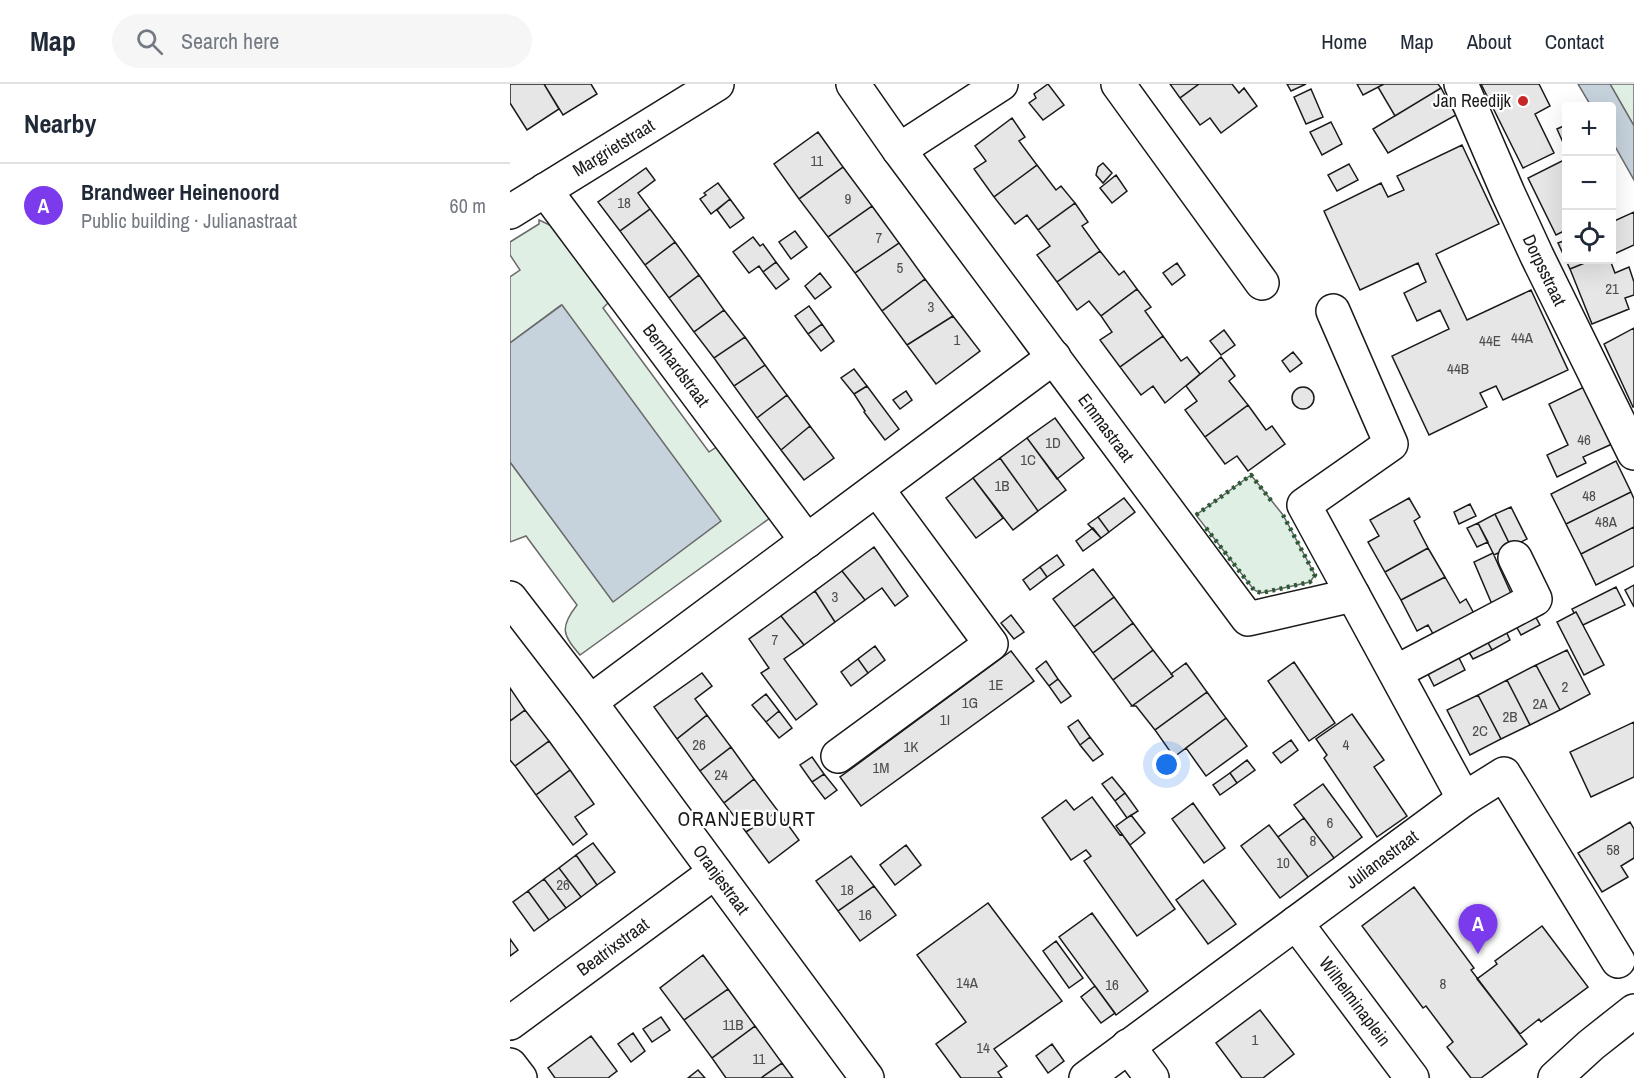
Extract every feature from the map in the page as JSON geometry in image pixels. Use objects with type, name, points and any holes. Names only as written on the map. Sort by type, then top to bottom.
[{"type":"street","name":"Margrietstraat","points":[[510,212],[717,84]]},
{"type":"street","name":"Emmastraat","points":[[853,84],[899,150],[1248,619],[1353,595]]},
{"type":"street","points":[[899,150],[1001,84]]},
{"type":"street","points":[[1118,84],[1262,283]]},
{"type":"street","name":"Dorpsstraat","points":[[1461,84],[1557,300],[1634,453]]},
{"type":"street","name":"Bernhardstraat","points":[[545,190],[807,541]]},
{"type":"street","points":[[1333,310],[1391,444],[1304,505],[1464,799]]},
{"type":"street","points":[[590,702],[1054,357]]},
{"type":"street","points":[[838,756],[991,644],[877,489]]},
{"type":"street","points":[[1396,672],[1535,599],[1515,558]]},
{"type":"street","name":"Oranjestraat","points":[[510,598],[590,702],[867,1078]]},
{"type":"street","name":"Julianastraat","points":[[1086,1078],[1464,799],[1504,774],[1618,961]]},
{"type":"street","name":"Beatrixstraat","points":[[510,1023],[715,872]]},
{"type":"street","name":"Wilhelminaplein","points":[[1296,923],[1412,1078]]},
{"type":"street","points":[[1555,1078],[1591,1045],[1634,1011]]},
{"type":"street","points":[[1128,1046],[1152,1078]]},
{"type":"street","points":[[510,1065],[519,1078]]},
{"type":"green space","points":[[1610,84],[1634,84],[1634,126]]},
{"type":"green space","points":[[539,220],[554,227],[610,301],[603,308],[709,452],[718,446],[770,518],[580,655],[565,631],[567,620],[577,605],[526,536],[510,542],[510,462],[613,601],[561,305],[510,343],[510,277],[520,270],[510,255],[510,242],[539,224]]},
{"type":"green space","points":[[1251,475],[1283,515],[1315,575],[1310,582],[1261,593],[1254,590],[1196,515]]},
{"type":"shaded area","points":[[1578,84],[1610,84],[1634,126],[1634,180],[1616,148],[1616,102],[1589,102]]},
{"type":"shaded area","points":[[562,305],[721,521],[613,602],[510,462],[510,343]]},
{"type":"building","points":[[510,84],[544,84],[559,109],[527,130],[510,103]]},
{"type":"building","points":[[544,84],[591,84],[597,94],[563,115]]},
{"type":"building","points":[[1048,84],[1064,105],[1043,120],[1029,103],[1036,98],[1034,94]]},
{"type":"building","points":[[1170,84],[1199,84],[1180,98]]},
{"type":"building","points":[[1199,84],[1232,84],[1239,93],[1244,88],[1257,106],[1221,133],[1210,118],[1200,125],[1180,98]]},
{"type":"building","points":[[1287,84],[1306,84],[1291,91]]},
{"type":"building","points":[[1357,84],[1384,84],[1363,95]]},
{"type":"building","points":[[1384,84],[1438,84],[1441,88],[1395,116],[1378,87]]},
{"type":"building","points":[[1481,84],[1539,84],[1550,106],[1535,114],[1554,153],[1523,168]]},
{"type":"building","points":[[1441,88],[1456,115],[1388,153],[1373,129]]},
{"type":"building","points":[[1311,89],[1323,117],[1306,124],[1294,97]]},
{"type":"building","points":[[1012,118],[1025,137],[1019,141],[1037,165],[994,197],[974,169],[986,161],[975,146]]},
{"type":"building","points":[[1331,122],[1342,144],[1322,155],[1310,132]]},
{"type":"building","points":[[1562,127],[1562,140],[1557,129]]},
{"type":"building","points":[[818,132],[843,167],[799,199],[774,164]]},
{"type":"building","points":[[1462,145],[1499,224],[1436,254],[1467,320],[1531,290],[1568,370],[1503,400],[1496,386],[1480,393],[1487,407],[1429,435],[1392,356],[1449,329],[1440,310],[1417,321],[1404,293],[1426,282],[1418,263],[1360,290],[1324,211],[1381,183],[1388,197],[1404,190],[1397,176]]},
{"type":"building","points":[[1562,161],[1562,232],[1556,235],[1528,178]]},
{"type":"building","points":[[1103,163],[1112,173],[1103,183],[1096,175],[1098,167]]},
{"type":"building","points":[[1349,164],[1358,180],[1337,191],[1328,175]]},
{"type":"building","points":[[1037,165],[1056,190],[1061,186],[1075,203],[1038,230],[1027,215],[1015,224],[994,197]]},
{"type":"building","points":[[843,167],[872,206],[828,237],[799,199]]},
{"type":"building","points":[[646,168],[655,180],[638,193],[650,209],[620,231],[598,202]]},
{"type":"building","points":[[1116,175],[1127,191],[1112,203],[1100,188]]},
{"type":"building","points":[[718,183],[730,199],[711,214],[700,199],[706,195],[704,193]]},
{"type":"building","points":[[730,199],[744,218],[730,228],[717,210]]},
{"type":"building","points":[[1075,203],[1088,222],[1082,226],[1100,251],[1057,282],[1037,255],[1050,246],[1038,230]]},
{"type":"building","points":[[872,206],[899,243],[855,273],[828,237]]},
{"type":"building","points":[[650,209],[675,242],[645,265],[620,231]]},
{"type":"building","points":[[1634,212],[1634,245],[1616,253],[1616,220]]},
{"type":"building","points":[[795,231],[807,247],[791,259],[779,242]]},
{"type":"building","points":[[753,237],[760,246],[763,244],[776,262],[763,272],[759,266],[749,273],[733,252]]},
{"type":"building","points":[[675,242],[699,275],[669,298],[645,265]]},
{"type":"building","points":[[899,243],[925,279],[882,311],[855,273]]},
{"type":"building","points":[[1100,251],[1119,275],[1124,271],[1137,289],[1101,316],[1089,301],[1077,310],[1057,282]]},
{"type":"building","points":[[776,262],[789,279],[776,289],[763,272]]},
{"type":"building","points":[[1177,263],[1185,275],[1172,285],[1163,273]]},
{"type":"building","points":[[1568,264],[1582,264],[1570,269]]},
{"type":"building","points":[[1582,264],[1612,264],[1615,273],[1629,267],[1634,282],[1634,295],[1625,298],[1629,309],[1592,324],[1570,269]]},
{"type":"building","points":[[820,273],[831,287],[815,299],[805,286]]},
{"type":"building","points":[[699,275],[724,310],[694,332],[669,298]]},
{"type":"building","points":[[925,279],[953,316],[907,345],[882,311]]},
{"type":"building","points":[[1137,289],[1151,307],[1145,311],[1163,336],[1120,367],[1100,340],[1112,332],[1101,316]]},
{"type":"building","points":[[809,306],[822,324],[808,334],[795,316]]},
{"type":"building","points":[[724,310],[745,337],[714,358],[694,332]]},
{"type":"building","points":[[953,316],[980,351],[936,384],[907,345]]},
{"type":"building","points":[[822,324],[834,341],[821,351],[808,334]]},
{"type":"building","points":[[1634,328],[1634,407],[1633,407],[1604,344]]},
{"type":"building","points":[[1224,330],[1235,345],[1221,355],[1210,341]]},
{"type":"building","points":[[1163,336],[1181,361],[1187,357],[1200,374],[1165,403],[1153,386],[1141,395],[1120,367]]},
{"type":"building","points":[[745,337],[765,365],[734,386],[714,358]]},
{"type":"building","points":[[1293,352],[1302,363],[1290,372],[1282,361]]},
{"type":"building","points":[[1221,357],[1235,376],[1229,381],[1248,405],[1205,437],[1185,410],[1197,401],[1186,386]]},
{"type":"building","points":[[765,365],[787,395],[757,418],[734,386]]},
{"type":"building","points":[[854,369],[867,386],[854,394],[841,378]]},
{"type":"building","points":[[867,386],[899,429],[885,440],[854,394]]},
{"type":"building","points":[[1586,386],[1612,444],[1583,457],[1586,463],[1557,477],[1547,455],[1568,445],[1549,404]]},
{"type":"building","points":[[1303,387],[1311,390],[1314,398],[1311,406],[1303,409],[1295,406],[1292,398],[1295,390]]},
{"type":"building","points":[[906,391],[912,400],[900,409],[893,400]]},
{"type":"building","points":[[787,395],[810,426],[781,450],[757,418]]},
{"type":"building","points":[[1248,405],[1266,430],[1272,426],[1285,444],[1248,471],[1237,456],[1225,464],[1205,437]]},
{"type":"building","points":[[1055,418],[1084,458],[1057,479],[1027,438]]},
{"type":"building","points":[[810,426],[834,458],[804,480],[781,450]]},
{"type":"building","points":[[1027,438],[1066,490],[1038,511],[1000,458]]},
{"type":"building","points":[[1000,458],[1038,511],[1013,530],[973,478]]},
{"type":"building","points":[[1616,461],[1631,492],[1566,524],[1551,494]]},
{"type":"building","points":[[973,478],[1003,518],[976,538],[946,498]]},
{"type":"building","points":[[1631,492],[1634,499],[1634,527],[1581,554],[1566,524]]},
{"type":"building","points":[[1124,498],[1135,512],[1109,532],[1098,517]]},
{"type":"building","points":[[1409,498],[1420,517],[1414,521],[1428,548],[1385,572],[1368,542],[1379,536],[1370,520]]},
{"type":"building","points":[[1470,504],[1476,516],[1459,524],[1454,512]]},
{"type":"building","points":[[1511,507],[1527,539],[1511,547],[1495,514]]},
{"type":"building","points":[[1495,514],[1511,547],[1494,555],[1478,523]]},
{"type":"building","points":[[1098,517],[1109,532],[1101,538],[1088,524]]},
{"type":"building","points":[[1478,523],[1488,542],[1477,547],[1467,528]]},
{"type":"building","points":[[1634,527],[1634,566],[1596,585],[1581,554]]},
{"type":"building","points":[[1093,528],[1101,538],[1083,551],[1076,541]]},
{"type":"building","points":[[874,547],[908,596],[895,606],[882,588],[865,600],[842,571]]},
{"type":"building","points":[[1428,548],[1445,577],[1401,600],[1385,572]]},
{"type":"building","points":[[1493,553],[1514,600],[1494,609],[1474,562]]},
{"type":"building","points":[[1057,555],[1064,565],[1047,577],[1040,567]]},
{"type":"building","points":[[1040,567],[1047,577],[1030,590],[1023,580]]},
{"type":"building","points":[[1093,569],[1114,597],[1074,627],[1053,599]]},
{"type":"building","points":[[842,571],[865,600],[835,622],[815,591]]},
{"type":"building","points":[[1445,577],[1460,603],[1466,599],[1477,619],[1437,641],[1428,625],[1417,631],[1401,600]]},
{"type":"building","points":[[1634,585],[1634,607],[1625,590]]},
{"type":"building","points":[[1616,587],[1625,605],[1583,625],[1572,609]]},
{"type":"building","points":[[815,591],[835,622],[804,645],[781,616]]},
{"type":"building","points":[[1114,597],[1133,623],[1093,653],[1074,627]]},
{"type":"building","points":[[1576,612],[1604,665],[1584,675],[1557,622]]},
{"type":"building","points":[[1534,614],[1540,625],[1521,635],[1515,624]]},
{"type":"building","points":[[1011,615],[1024,632],[1014,639],[1001,623]]},
{"type":"building","points":[[781,616],[804,645],[784,659],[817,704],[796,720],[761,673],[769,668],[749,639]]},
{"type":"building","points":[[1133,623],[1153,650],[1113,680],[1093,653]]},
{"type":"building","points":[[1505,629],[1510,640],[1492,650],[1486,639]]},
{"type":"building","points":[[1486,639],[1492,650],[1473,659],[1467,649]]},
{"type":"building","points":[[875,646],[885,660],[868,673],[858,659]]},
{"type":"building","points":[[1153,650],[1173,676],[1132,706],[1113,680]]},
{"type":"building","points":[[1567,650],[1590,694],[1560,710],[1536,665]]},
{"type":"building","points":[[1011,651],[1034,681],[861,806],[840,777]]},
{"type":"building","points":[[1457,654],[1465,670],[1434,686],[1426,670]]},
{"type":"building","points":[[858,659],[868,673],[851,686],[841,672]]},
{"type":"building","points":[[1046,661],[1058,679],[1049,686],[1036,669]]},
{"type":"building","points":[[1294,662],[1335,723],[1309,741],[1268,681]]},
{"type":"building","points":[[1186,663],[1207,692],[1155,730],[1136,706],[1132,706],[1173,676],[1171,674]]},
{"type":"building","points":[[1536,665],[1560,710],[1530,725],[1507,680]]},
{"type":"building","points":[[702,673],[712,686],[695,699],[707,715],[677,739],[654,707]]},
{"type":"building","points":[[1058,679],[1071,696],[1061,703],[1049,686]]},
{"type":"building","points":[[1507,680],[1530,725],[1501,739],[1478,695]]},
{"type":"building","points":[[510,688],[525,710],[510,721]]},
{"type":"building","points":[[1207,692],[1226,718],[1174,757],[1155,730]]},
{"type":"building","points":[[766,694],[779,711],[766,722],[752,705]]},
{"type":"building","points":[[1478,695],[1501,739],[1470,755],[1447,710]]},
{"type":"building","points":[[525,710],[549,741],[515,766],[510,760],[510,721]]},
{"type":"building","points":[[779,711],[792,728],[779,738],[766,722]]},
{"type":"building","points":[[1352,714],[1384,760],[1374,767],[1407,816],[1377,837],[1324,758],[1327,755],[1316,739]]},
{"type":"building","points":[[707,715],[731,747],[700,771],[677,739]]},
{"type":"building","points":[[1226,718],[1247,746],[1206,776],[1186,748]]},
{"type":"building","points":[[1078,720],[1090,737],[1080,745],[1068,727]]},
{"type":"building","points":[[1634,722],[1634,777],[1591,797],[1570,752]]},
{"type":"building","points":[[1090,737],[1103,754],[1093,761],[1080,745]]},
{"type":"building","points":[[1291,740],[1298,750],[1281,763],[1273,753]]},
{"type":"building","points":[[549,741],[570,770],[536,795],[515,766]]},
{"type":"building","points":[[731,747],[754,779],[724,803],[700,771]]},
{"type":"building","points":[[812,757],[824,774],[812,782],[800,765]]},
{"type":"building","points":[[1247,760],[1255,770],[1237,783],[1230,773]]},
{"type":"building","points":[[570,770],[594,804],[575,817],[587,834],[573,845],[536,795]]},
{"type":"building","points":[[1230,773],[1237,783],[1220,795],[1213,785]]},
{"type":"building","points":[[824,774],[837,790],[825,799],[812,782]]},
{"type":"building","points":[[1112,777],[1125,793],[1115,801],[1102,784]]},
{"type":"building","points":[[754,779],[778,811],[746,832],[724,803]]},
{"type":"building","points":[[1323,784],[1362,837],[1334,858],[1294,805]]},
{"type":"building","points":[[1125,793],[1138,811],[1127,818],[1115,801]]},
{"type":"building","points":[[1092,797],[1120,835],[1122,834],[1175,909],[1137,936],[1084,861],[1091,856],[1086,850],[1071,860],[1042,818],[1066,800],[1074,810]]},
{"type":"building","points":[[1193,803],[1225,848],[1204,863],[1172,819]]},
{"type":"building","points":[[778,811],[799,840],[769,863],[746,832]]},
{"type":"building","points":[[1131,815],[1145,833],[1130,845],[1116,826]]},
{"type":"building","points":[[1304,818],[1334,858],[1308,877],[1278,837]]},
{"type":"building","points":[[1630,822],[1634,829],[1634,858],[1621,866],[1628,877],[1602,892],[1578,853]]},
{"type":"building","points":[[1269,825],[1308,877],[1280,898],[1241,846]]},
{"type":"building","points":[[593,843],[615,872],[597,885],[576,855]]},
{"type":"building","points":[[906,845],[921,865],[895,885],[880,865]]},
{"type":"building","points":[[576,855],[597,885],[581,897],[559,868]]},
{"type":"building","points":[[851,856],[874,886],[838,911],[816,881]]},
{"type":"building","points":[[559,868],[581,897],[566,908],[544,879]]},
{"type":"building","points":[[544,879],[566,908],[549,920],[528,891]]},
{"type":"building","points":[[1203,880],[1236,924],[1208,944],[1176,900]]},
{"type":"building","points":[[874,886],[896,915],[860,941],[838,911]]},
{"type":"building","points":[[1414,887],[1474,968],[1471,970],[1527,1044],[1481,1078],[1471,1078],[1447,1047],[1453,1042],[1426,1006],[1423,1008],[1362,926]]},
{"type":"building","points":[[528,891],[549,920],[534,931],[513,902]]},
{"type":"building","points":[[988,903],[1062,1001],[994,1049],[1007,1066],[998,1072],[1002,1078],[961,1078],[936,1044],[966,1022],[917,955]]},
{"type":"building","points":[[1092,913],[1148,991],[1116,1015],[1059,937]]},
{"type":"building","points":[[1542,926],[1588,987],[1541,1022],[1539,1019],[1520,1034],[1477,979],[1497,964],[1495,961]]},
{"type":"building","points":[[510,939],[518,950],[510,956]]},
{"type":"building","points":[[1056,941],[1083,978],[1069,988],[1043,951]]},
{"type":"building","points":[[703,955],[728,989],[684,1020],[660,988]]},
{"type":"building","points":[[1095,986],[1115,1013],[1101,1023],[1081,997]]},
{"type":"building","points":[[728,989],[755,1026],[712,1058],[684,1020]]},
{"type":"building","points":[[1260,1010],[1294,1054],[1263,1078],[1242,1078],[1216,1043]]},
{"type":"building","points":[[661,1017],[670,1030],[652,1042],[643,1029]]},
{"type":"building","points":[[755,1026],[782,1063],[761,1078],[726,1078],[712,1058]]},
{"type":"building","points":[[633,1033],[645,1051],[631,1062],[618,1044]]},
{"type":"building","points":[[591,1036],[617,1071],[608,1078],[555,1078],[548,1068]]},
{"type":"building","points":[[1052,1044],[1064,1061],[1048,1073],[1036,1056]]},
{"type":"building","points":[[782,1063],[793,1078],[761,1078]]},
{"type":"building","points":[[698,1070],[705,1078],[688,1078]]},
{"type":"hedge","points":[[1196,515],[1251,475],[1273,503]]},
{"type":"hedge","points":[[1206,528],[1254,590],[1261,593],[1310,582],[1315,575],[1283,515]]},
{"type":"place","name":"Jan Reedijk","points":[[1523,101]]},
{"type":"place","name":"Brandweer Heinenoord","points":[[1478,954]]},
{"type":"district","name":"ORANJEBUURT","points":[[747,819]]}]
